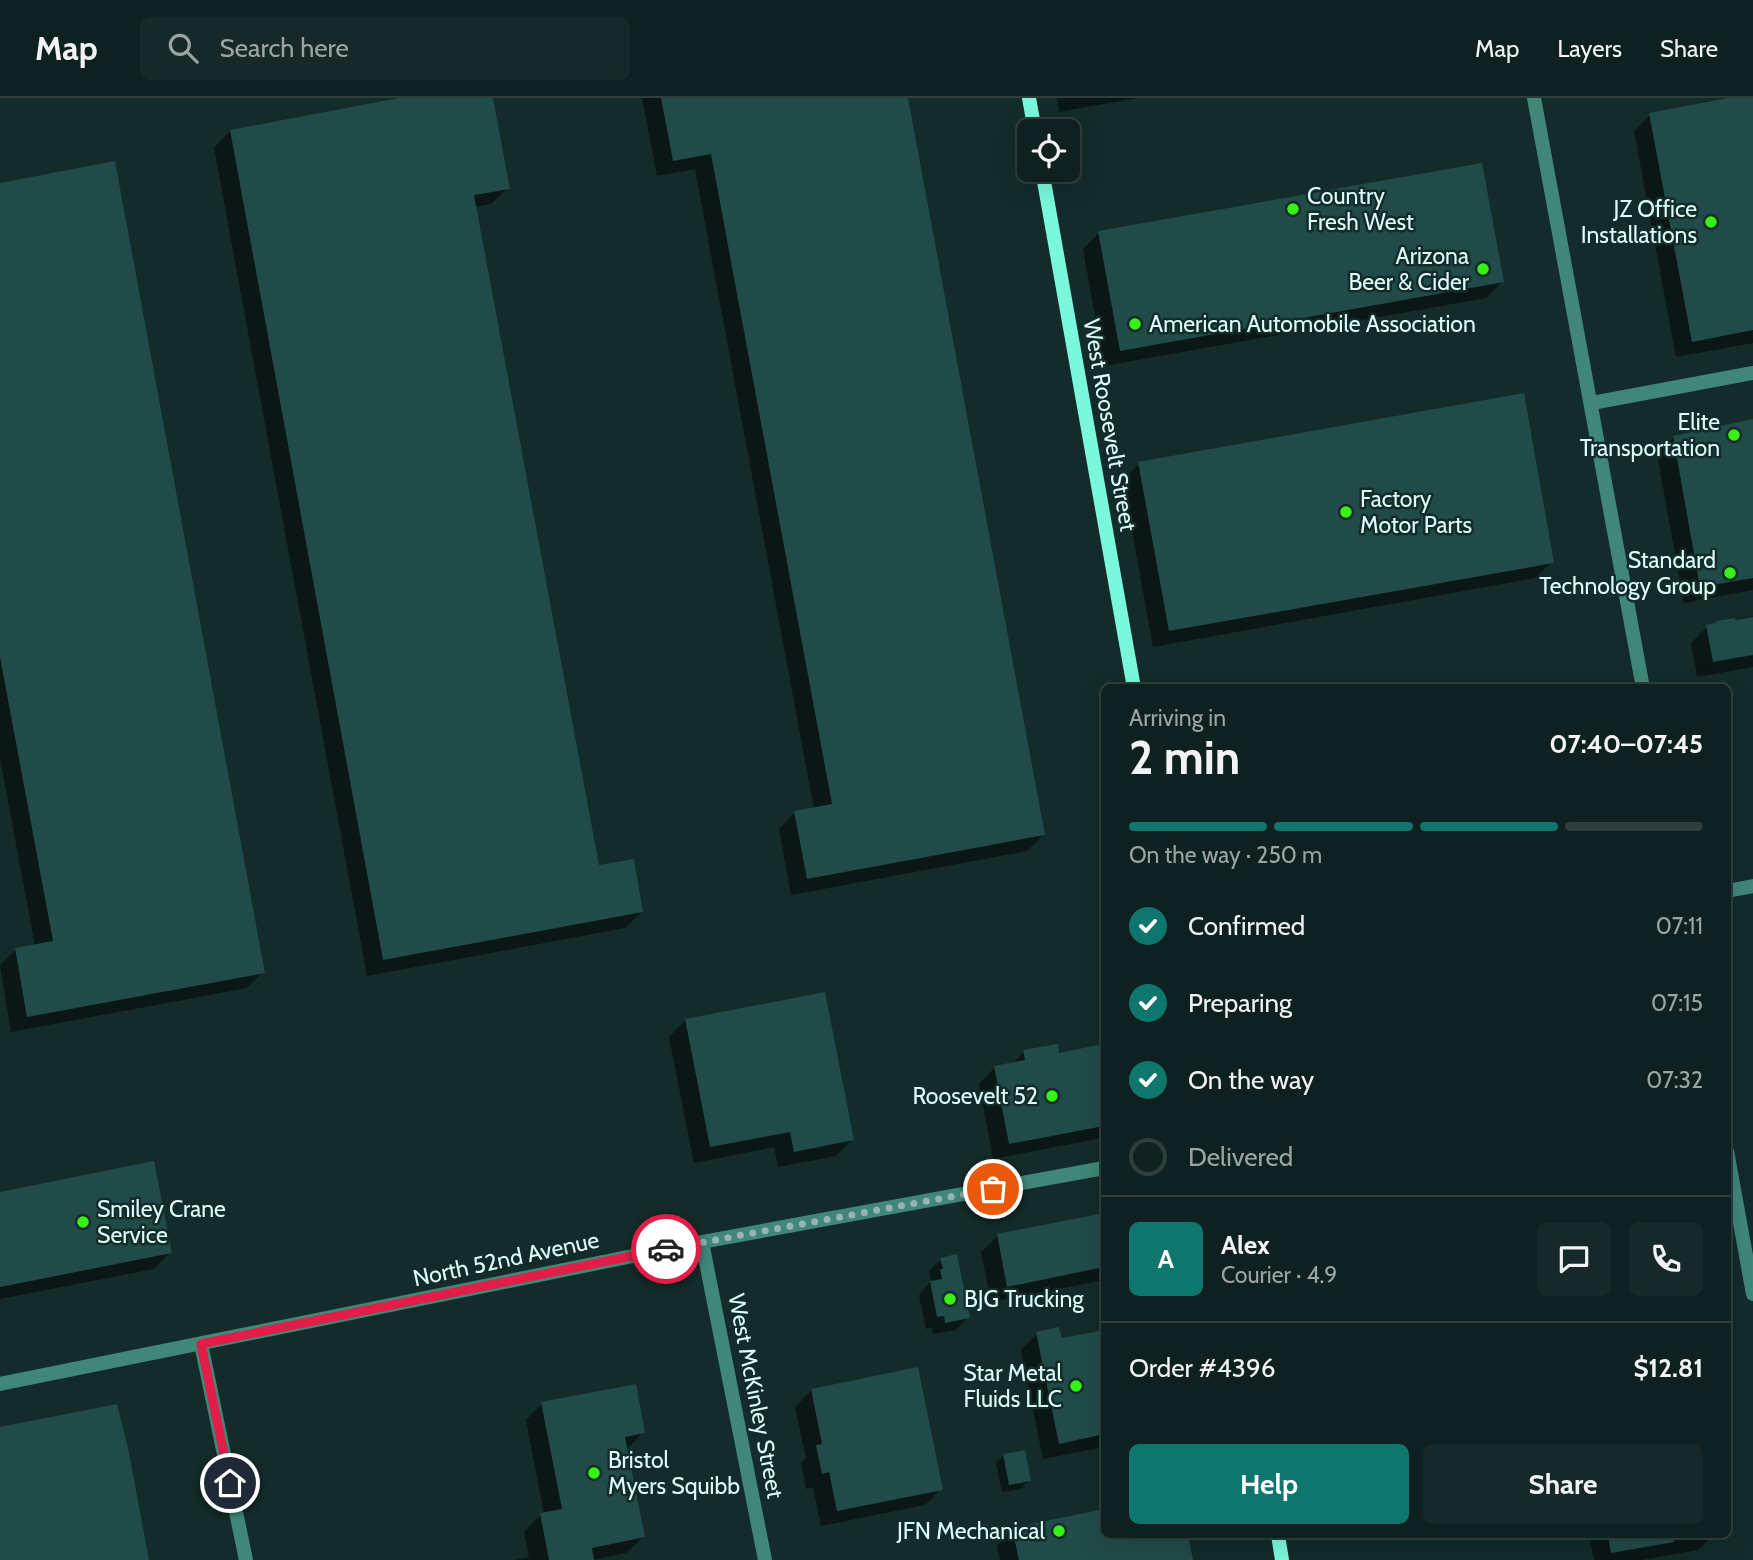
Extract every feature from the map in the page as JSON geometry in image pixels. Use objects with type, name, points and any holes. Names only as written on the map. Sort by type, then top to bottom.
[{"type":"street","points":[[1029,98],[1033,119]]},
{"type":"street","points":[[1534,98],[1642,684]]},
{"type":"street","name":"West Roosevelt Street","points":[[1044,182],[1133,684]]},
{"type":"street","points":[[1592,403],[1753,373]]},
{"type":"street","points":[[1731,890],[1753,886]]},
{"type":"street","name":"North 52nd Avenue","points":[[0,1384],[702,1242],[1101,1169]]},
{"type":"street","points":[[1731,1173],[1753,1294]]},
{"type":"street","name":"West McKinley Street","points":[[702,1242],[765,1560]]},
{"type":"street","points":[[201,1344],[246,1560]]},
{"type":"street","points":[[1278,1538],[1282,1560]]},
{"type":"building","points":[[399,98],[493,98],[510,189],[474,195],[599,865],[634,859],[643,912],[383,960],[230,130]]},
{"type":"building","points":[[661,98],[908,98],[1045,835],[807,879],[794,811],[832,804],[711,154],[673,161]]},
{"type":"building","name":"JZ Office Installations","points":[[1728,98],[1753,98],[1753,330],[1692,342],[1649,113]]},
{"type":"building","points":[[115,161],[265,973],[27,1017],[15,948],[53,941],[0,657],[0,183]]},
{"type":"building","points":[[1482,163],[1504,282],[1120,351],[1098,231]]},
{"type":"building","name":"Factory Motor Parts","points":[[1524,393],[1554,563],[1169,631],[1138,462]]},
{"type":"building","points":[[1753,419],[1753,578],[1700,587],[1673,436]]},
{"type":"building","points":[[1753,617],[1753,655],[1713,662],[1706,625],[1716,621]]},
{"type":"building","points":[[825,992],[854,1140],[794,1152],[790,1132],[710,1147],[685,1019]]},
{"type":"building","name":"Roosevelt 52","points":[[1058,1044],[1059,1053],[1101,1044],[1101,1127],[1009,1144],[994,1066],[1025,1060],[1023,1050]]},
{"type":"building","name":"Smiley Crane Service","points":[[154,1161],[172,1253],[0,1287],[0,1192]]},
{"type":"building","points":[[1101,1214],[1101,1268],[1007,1287],[997,1234]]},
{"type":"building","name":"BJG Trucking","points":[[957,1254],[970,1318],[945,1323],[944,1316],[937,1317],[930,1281],[942,1279],[940,1258]]},
{"type":"building","name":"Star Metal Fluids LLC","points":[[1059,1327],[1062,1338],[1101,1331],[1101,1435],[1059,1444],[1036,1332]]},
{"type":"building","points":[[918,1367],[943,1490],[837,1511],[829,1472],[822,1474],[816,1445],[822,1444],[811,1389]]},
{"type":"building","name":"Bristol Myers Squibb","points":[[636,1384],[645,1433],[625,1437],[645,1537],[592,1548],[594,1560],[549,1560],[540,1513],[562,1509],[541,1402]]},
{"type":"building","points":[[117,1404],[149,1560],[0,1560],[0,1427]]},
{"type":"building","points":[[1025,1450],[1031,1481],[1009,1485],[1003,1454]]},
{"type":"building","name":"JFN Mechanical","points":[[1101,1510],[1101,1538],[1189,1538],[1193,1560],[1019,1560],[1012,1528]]},
{"type":"building","points":[[1608,1538],[1674,1538],[1674,1542],[1611,1553]]},
{"type":"way so far","points":[[666,1249],[993,1189]]},
{"type":"place","name":"Country Fresh West","points":[[1293,209]]},
{"type":"place","name":"JZ Office Installations","points":[[1711,222]]},
{"type":"place","name":"Arizona Beer & Cider","points":[[1483,269]]},
{"type":"place","name":"American Automobile Association","points":[[1135,324]]},
{"type":"place","name":"Elite Transportation","points":[[1734,435]]},
{"type":"place","name":"Factory Motor Parts","points":[[1346,512]]},
{"type":"place","name":"Standard Technology Group","points":[[1730,573]]},
{"type":"place","name":"Roosevelt 52","points":[[1052,1096]]},
{"type":"place","name":"Smiley Crane Service","points":[[83,1222]]},
{"type":"place","name":"BJG Trucking","points":[[950,1299]]},
{"type":"place","name":"Star Metal Fluids LLC","points":[[1076,1386]]},
{"type":"place","name":"Bristol Myers Squibb","points":[[594,1473]]},
{"type":"place","name":"JFN Mechanical","points":[[1059,1531]]},
{"type":"route","points":[[230,1483],[201,1344],[666,1249]]}]
